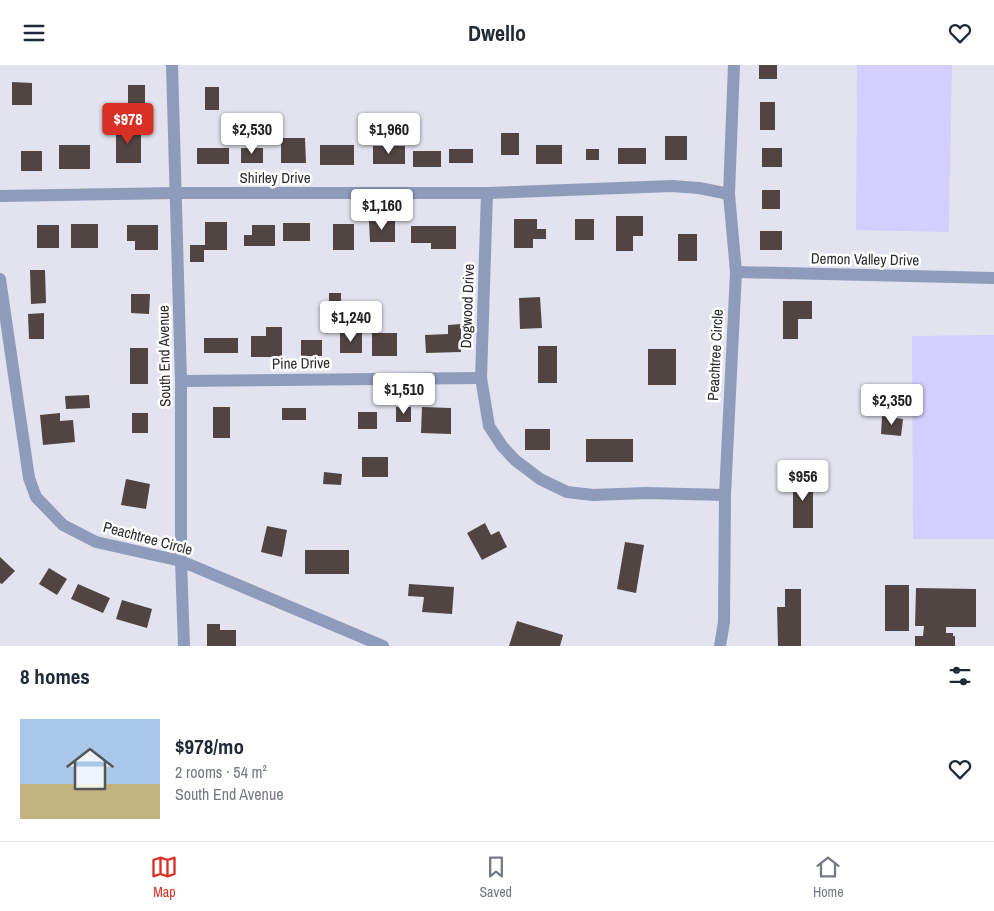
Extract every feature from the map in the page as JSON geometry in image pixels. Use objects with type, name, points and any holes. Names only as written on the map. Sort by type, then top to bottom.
[{"type":"street","name":"South End Avenue","points":[[172,65],[182,381],[181,561],[184,646]]},
{"type":"street","name":"Peachtree Circle","points":[[720,646],[724,622],[725,495],[736,272],[729,194],[734,65]]},
{"type":"street","name":"Shirley Drive","points":[[0,196],[175,193],[487,193],[672,186],[699,188],[729,194]]},
{"type":"street","name":"Dogwood Drive","points":[[487,193],[480,378],[489,426],[502,446],[515,460],[540,479],[567,492],[593,495],[646,493],[725,495]]},
{"type":"street","name":"Demon Valley Drive","points":[[736,272],[994,278]]},
{"type":"street","name":"Peachtree Circle","points":[[0,279],[29,478],[36,497],[63,525],[96,542],[181,561],[383,646]]},
{"type":"street","name":"Pine Drive","points":[[182,381],[480,378]]},
{"type":"shaded area","points":[[857,65],[952,65],[949,232],[856,230]]},
{"type":"shaded area","points":[[994,335],[994,539],[913,539],[912,336]]},
{"type":"building","points":[[759,65],[777,65],[777,79],[759,79]]},
{"type":"building","points":[[12,82],[32,83],[32,105],[12,105]]},
{"type":"building","points":[[128,85],[145,85],[145,103],[128,103]]},
{"type":"building","points":[[205,87],[219,87],[219,110],[205,110]]},
{"type":"building","points":[[760,102],[775,102],[775,130],[760,130]]},
{"type":"building","points":[[116,126],[141,126],[141,163],[116,163]]},
{"type":"building","points":[[501,133],[519,133],[519,155],[501,155]]},
{"type":"building","points":[[665,136],[687,136],[687,160],[665,160]]},
{"type":"building","points":[[281,138],[305,138],[306,163],[281,163]]},
{"type":"building","points":[[59,145],[90,145],[90,169],[59,169]]},
{"type":"building","points":[[320,145],[354,145],[354,165],[320,165]]},
{"type":"building","points":[[536,145],[562,145],[562,164],[536,164]]},
{"type":"building","points":[[373,146],[405,146],[405,164],[373,164]]},
{"type":"building","points":[[197,148],[229,148],[229,164],[197,164]]},
{"type":"building","points":[[241,148],[263,148],[263,163],[241,163]]},
{"type":"building","points":[[618,148],[646,148],[646,164],[618,164]]},
{"type":"building","points":[[762,148],[782,148],[782,167],[762,167]]},
{"type":"building","points":[[449,149],[473,149],[473,163],[449,163]]},
{"type":"building","points":[[586,149],[599,149],[599,160],[586,160]]},
{"type":"building","points":[[21,151],[42,151],[42,171],[21,171]]},
{"type":"building","points":[[413,151],[441,151],[441,167],[413,167]]},
{"type":"building","points":[[762,190],[780,190],[780,209],[762,209]]},
{"type":"building","points":[[616,216],[643,216],[643,236],[633,236],[633,251],[616,251]]},
{"type":"building","points":[[514,219],[537,219],[537,229],[546,229],[546,239],[533,239],[533,248],[514,248]]},
{"type":"building","points":[[575,219],[594,219],[594,240],[575,240]]},
{"type":"building","points":[[395,220],[395,242],[370,242],[369,221]]},
{"type":"building","points":[[205,222],[227,222],[227,250],[204,250],[204,262],[190,262],[190,245],[205,245]]},
{"type":"building","points":[[283,223],[310,223],[310,241],[283,241]]},
{"type":"building","points":[[71,224],[98,224],[98,248],[71,248]]},
{"type":"building","points":[[333,224],[354,224],[354,250],[333,250]]},
{"type":"building","points":[[37,225],[59,225],[59,248],[37,248]]},
{"type":"building","points":[[127,225],[158,225],[158,250],[135,250],[135,241],[127,241]]},
{"type":"building","points":[[252,225],[275,225],[275,246],[244,246],[244,235],[252,235]]},
{"type":"building","points":[[411,226],[456,226],[456,249],[431,249],[431,243],[411,243]]},
{"type":"building","points":[[760,231],[782,231],[782,250],[760,250]]},
{"type":"building","points":[[678,234],[697,234],[697,261],[678,261]]},
{"type":"building","points":[[30,270],[45,270],[46,303],[31,304]]},
{"type":"building","points":[[329,293],[341,293],[341,322],[329,322]]},
{"type":"building","points":[[131,294],[150,294],[149,314],[131,313]]},
{"type":"building","points":[[540,297],[542,328],[520,329],[519,298]]},
{"type":"building","points":[[783,301],[812,301],[812,319],[798,319],[798,339],[783,339]]},
{"type":"building","points":[[44,313],[44,339],[29,339],[28,314]]},
{"type":"building","points":[[461,324],[461,352],[426,353],[425,335],[448,334],[448,325]]},
{"type":"building","points":[[266,327],[282,327],[282,357],[251,357],[251,336],[266,336]]},
{"type":"building","points":[[340,333],[362,333],[362,353],[340,353]]},
{"type":"building","points":[[372,333],[397,333],[397,356],[372,356]]},
{"type":"building","points":[[204,338],[238,338],[238,353],[204,353]]},
{"type":"building","points":[[301,340],[322,340],[322,356],[301,356]]},
{"type":"building","points":[[538,346],[557,346],[557,383],[538,383]]},
{"type":"building","points":[[130,348],[148,348],[148,384],[130,384]]},
{"type":"building","points":[[648,349],[676,349],[676,385],[648,385]]},
{"type":"building","points":[[89,395],[90,408],[66,409],[65,396]]},
{"type":"building","points":[[213,407],[230,407],[230,438],[213,438]]},
{"type":"building","points":[[396,407],[411,407],[411,422],[396,422]]},
{"type":"building","points":[[422,407],[451,408],[451,434],[421,433]]},
{"type":"building","points":[[282,408],[306,408],[306,420],[282,420]]},
{"type":"building","points":[[358,412],[377,412],[377,429],[358,429]]},
{"type":"building","points":[[60,413],[60,421],[73,420],[75,442],[43,445],[40,415]]},
{"type":"building","points":[[132,413],[148,413],[148,433],[132,433]]},
{"type":"building","points":[[882,416],[903,419],[901,436],[881,434]]},
{"type":"building","points":[[525,429],[550,429],[550,450],[525,450]]},
{"type":"building","points":[[586,439],[633,439],[633,462],[586,462]]},
{"type":"building","points":[[362,457],[388,457],[388,477],[362,477]]},
{"type":"building","points":[[324,472],[342,474],[341,485],[323,484]]},
{"type":"building","points":[[793,476],[813,476],[813,528],[793,528]]},
{"type":"building","points":[[126,479],[150,484],[146,509],[121,505]]},
{"type":"building","points":[[485,523],[491,535],[499,531],[507,547],[482,560],[467,533]]},
{"type":"building","points":[[267,526],[287,530],[282,557],[261,552]]},
{"type":"building","points":[[625,542],[644,545],[636,593],[617,589]]},
{"type":"building","points":[[305,550],[349,550],[349,574],[305,574]]},
{"type":"building","points":[[0,557],[15,571],[2,584],[0,583]]},
{"type":"building","points":[[49,568],[67,579],[57,595],[39,584]]},
{"type":"building","points":[[78,584],[110,598],[103,613],[71,599]]},
{"type":"building","points":[[409,584],[454,587],[452,614],[422,612],[424,597],[408,596]]},
{"type":"building","points":[[885,585],[909,585],[909,631],[885,631]]},
{"type":"building","points":[[916,588],[976,589],[976,627],[946,627],[946,633],[953,633],[953,636],[955,636],[955,646],[915,646],[915,636],[923,636],[924,626],[915,626]]},
{"type":"building","points":[[785,589],[801,589],[801,646],[778,646],[777,607],[785,607]]},
{"type":"building","points":[[122,600],[152,609],[147,628],[116,619]]},
{"type":"building","points":[[517,621],[563,635],[560,646],[509,646]]},
{"type":"building","points":[[207,624],[220,624],[220,630],[236,630],[236,646],[207,646]]}]
